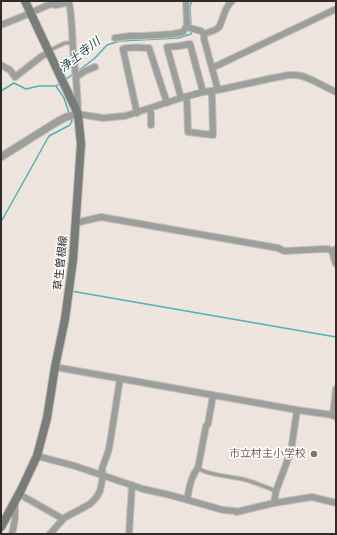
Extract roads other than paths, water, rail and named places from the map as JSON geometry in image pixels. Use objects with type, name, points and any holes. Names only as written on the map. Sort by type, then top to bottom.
[{"type":"main road","name":"草生曽根線","points":[[1,527],[37,456],[47,418],[70,286],[81,144],[78,114],[25,1]]},
{"type":"street","points":[[1,25],[58,1]]},
{"type":"street","points":[[115,38],[183,32],[187,27],[186,1]]},
{"type":"street","points":[[204,34],[219,27],[225,11],[229,3],[232,1]]},
{"type":"street","points":[[51,4],[56,5],[69,2],[78,99],[78,114]]},
{"type":"street","points":[[212,68],[336,9]]},
{"type":"street","points":[[187,27],[201,31],[204,34]]},
{"type":"street","points":[[204,34],[204,39],[218,90]]},
{"type":"street","points":[[203,92],[190,44],[167,47],[183,97],[187,102],[188,132],[213,134],[212,96],[210,91]]},
{"type":"street","points":[[137,113],[123,49],[149,48],[167,103]]},
{"type":"street","points":[[1,65],[10,70],[15,76],[49,52]]},
{"type":"street","points":[[76,77],[95,67]]},
{"type":"street","points":[[1,157],[66,117],[78,114],[103,118],[116,118],[137,113],[183,97],[203,92],[295,75],[312,80],[336,92]]},
{"type":"street","points":[[149,109],[151,114],[151,125]]},
{"type":"street","points":[[75,223],[101,217],[278,248],[284,252],[325,249],[334,250],[336,264]]},
{"type":"street","points":[[55,367],[213,396],[335,415],[336,389]]},
{"type":"street","points":[[50,534],[63,519],[90,504],[100,491],[103,476],[102,469],[109,450],[120,379]]},
{"type":"street","points":[[187,500],[190,484],[198,468],[213,396]]},
{"type":"street","points":[[274,503],[276,491],[291,451],[297,410]]},
{"type":"street","points":[[37,456],[143,489],[223,510],[236,512],[274,503],[312,497],[336,503]]},
{"type":"street","points":[[129,534],[132,485]]},
{"type":"street","points":[[12,534],[17,498],[63,519]]},
{"type":"lane","points":[[49,52],[65,43],[73,43]]},
{"type":"lane","points":[[198,468],[220,476],[246,480],[276,491]]},
{"type":"waterway","name":"浄土寺川","points":[[191,26],[190,6],[192,1]]},
{"type":"waterway","name":"浄土寺川","points":[[78,71],[95,58],[107,45],[120,41],[178,38],[191,34],[191,30]]},
{"type":"waterway","name":"浄土寺川","points":[[65,80],[73,74]]},
{"type":"waterway","name":"浄土寺川","points":[[1,91],[14,83],[26,89],[39,86],[56,86],[60,83]]},
{"type":"waterway","points":[[56,86],[64,98],[69,113]]},
{"type":"waterway","points":[[1,222],[49,136],[70,125],[72,121],[71,119]]},
{"type":"waterway","points":[[71,291],[336,337]]},
{"type":"place","name":"市立村主小学校","points":[[314,454]]}]
